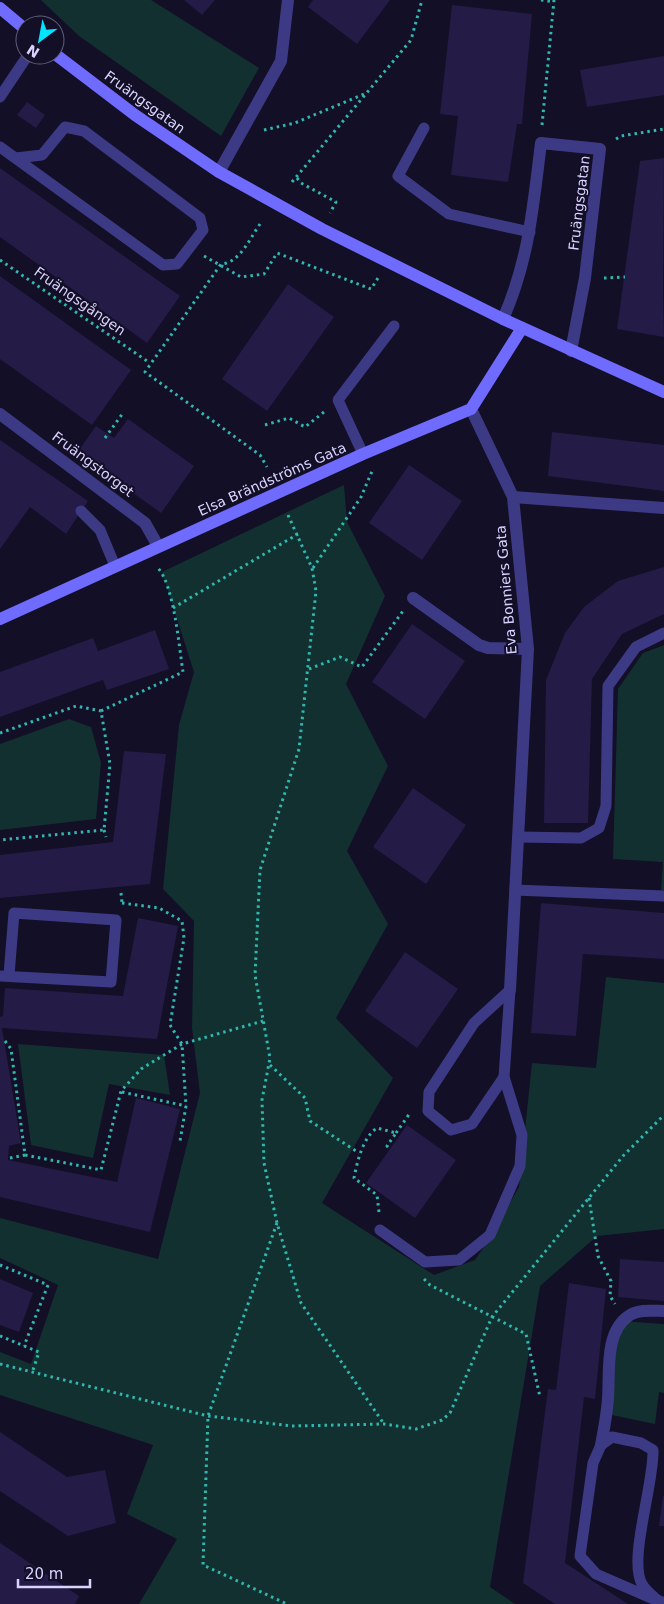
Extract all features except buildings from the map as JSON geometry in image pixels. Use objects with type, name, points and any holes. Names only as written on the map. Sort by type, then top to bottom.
[{"type":"street","points":[[219,172],[281,61],[288,0]]},
{"type":"street","points":[[0,8],[15,21]]},
{"type":"street","name":"Fruängsgatan","points":[[65,62],[135,115],[219,172],[322,229],[502,319],[664,392]]},
{"type":"street","points":[[502,319],[517,287],[530,232],[541,143]]},
{"type":"street","name":"Fruängsgatan","points":[[541,143],[600,149],[585,278],[571,351]]},
{"type":"street","points":[[471,409],[522,328]]},
{"type":"street","name":"Elsa Brändströms Gata","points":[[0,619],[363,454],[471,409]]},
{"type":"street","name":"Eva Bonniers Gata","points":[[471,409],[513,497],[528,649],[510,990]]},
{"type":"street","name":"Fruängstorget","points":[[0,414],[145,523],[158,546]]},
{"type":"street","points":[[513,497],[664,508]]},
{"type":"street","points":[[413,598],[479,645],[488,648],[528,649]]},
{"type":"street","points":[[601,1445],[608,1399],[611,1350],[616,1330],[629,1315],[639,1311],[664,1311]]},
{"type":"lane","points":[[0,97],[21,65]]},
{"type":"lane","points":[[0,147],[163,265],[177,264],[203,230],[200,218],[84,131],[65,127],[42,155],[16,158]]},
{"type":"lane","points":[[424,128],[398,176],[450,214],[530,232]]},
{"type":"lane","points":[[363,454],[338,400],[394,326]]},
{"type":"lane","points":[[81,511],[100,530],[115,566]]},
{"type":"lane","points":[[518,837],[581,838],[599,828],[606,806],[608,686],[636,647],[664,633]]},
{"type":"lane","points":[[515,890],[664,896]]},
{"type":"lane","points":[[14,913],[116,920],[111,982],[5,976],[14,913]]},
{"type":"lane","points":[[504,1077],[472,1124],[451,1130],[428,1111],[429,1092],[474,1023],[510,990]]},
{"type":"lane","name":"Eva Bonniers Gata","points":[[504,1077],[510,990]]},
{"type":"lane","points":[[380,1230],[425,1262],[459,1260],[490,1235],[520,1166],[522,1135],[504,1077]]},
{"type":"lane","points":[[612,1437],[641,1443],[652,1450],[653,1469],[636,1564],[642,1585],[661,1602],[596,1574],[580,1556],[593,1464],[601,1445],[612,1437]]},
{"type":"path","points":[[292,182],[411,40],[422,0]]},
{"type":"path","points":[[541,0],[554,1],[541,143]]},
{"type":"path","points":[[241,135],[294,122],[365,94]]},
{"type":"path","points":[[600,149],[621,136],[664,129]]},
{"type":"path","points":[[297,178],[301,183],[336,202],[322,229]]},
{"type":"path","points":[[221,264],[228,264],[236,258],[260,224]]},
{"type":"path","points":[[221,264],[241,277],[264,274],[277,253],[371,289],[387,262]]},
{"type":"path","name":"Fruängsgången","points":[[0,260],[147,361]]},
{"type":"path","points":[[221,264],[145,372],[255,451],[260,455],[267,467]]},
{"type":"path","points":[[264,425],[288,418],[305,427],[338,400]]},
{"type":"path","points":[[105,438],[124,413]]},
{"type":"path","points":[[312,568],[361,497],[383,446]]},
{"type":"path","points":[[288,514],[312,568],[316,591],[299,749],[260,870],[255,975],[270,1064],[262,1100],[264,1163],[277,1222],[301,1303],[384,1424]]},
{"type":"path","points":[[173,608],[298,534]]},
{"type":"path","points":[[0,733],[76,706],[101,711],[183,672],[173,608],[162,573],[144,552]]},
{"type":"path","points":[[309,669],[340,657],[362,667],[413,598]]},
{"type":"path","points":[[101,711],[110,764],[104,830],[106,837]]},
{"type":"path","points":[[0,840],[104,830]]},
{"type":"path","points":[[116,920],[122,903],[121,893]]},
{"type":"path","points":[[122,903],[159,908],[182,920],[184,938],[170,1025],[182,1044],[186,1106],[180,1141]]},
{"type":"path","points":[[10,1158],[25,1155],[101,1170],[121,1092],[141,1069],[182,1044],[263,1021]]},
{"type":"path","points":[[5,1041],[11,1049],[25,1155]]},
{"type":"path","points":[[270,1064],[305,1098],[310,1121],[359,1153]]},
{"type":"path","points":[[121,1092],[186,1106]]},
{"type":"path","points":[[0,1364],[208,1416],[292,1426],[384,1424],[416,1429],[432,1425],[446,1416],[456,1402],[492,1317],[623,1156],[664,1114]]},
{"type":"path","points":[[390,1149],[387,1146],[400,1126]]},
{"type":"path","points":[[380,1230],[377,1195],[354,1178],[359,1153],[375,1129],[396,1133]]},
{"type":"path","points":[[589,1198],[598,1256],[611,1281],[610,1296],[613,1302],[629,1315]]},
{"type":"path","points":[[277,1222],[208,1416],[203,1565],[288,1604]]},
{"type":"path","points":[[425,1262],[423,1281],[526,1334],[540,1397]]},
{"type":"path","points":[[0,1265],[48,1285],[24,1346]]},
{"type":"path","points":[[0,1336],[39,1352],[32,1373]]},
{"type":"green space","points":[[41,0],[151,0],[259,68],[221,136],[79,36],[65,23],[65,15],[57,15]]},
{"type":"green space","points":[[344,485],[347,522],[385,596],[346,684],[388,766],[347,851],[388,924],[336,1018],[393,1078],[322,1203],[434,1275],[475,1260],[492,1235],[519,1187],[532,1063],[596,1068],[606,977],[664,983],[664,1229],[597,1236],[540,1286],[490,1587],[515,1604],[139,1604],[177,1539],[127,1514],[153,1445],[0,1395],[0,1352],[31,1364],[58,1285],[0,1258],[0,1218],[158,1259],[200,1093],[192,1028],[194,921],[163,889],[179,725],[194,672],[162,572]]},
{"type":"green space","points":[[664,645],[664,890],[661,890],[663,862],[613,859],[618,689],[643,653]]},
{"type":"green space","points":[[69,719],[91,727],[101,763],[96,819],[0,830],[0,744]]},
{"type":"green space","points":[[18,1044],[164,1055],[170,1095],[109,1084],[93,1158],[31,1145]]},
{"type":"green space","points":[[620,1321],[664,1324],[664,1393],[659,1392],[655,1424],[607,1414]]}]
